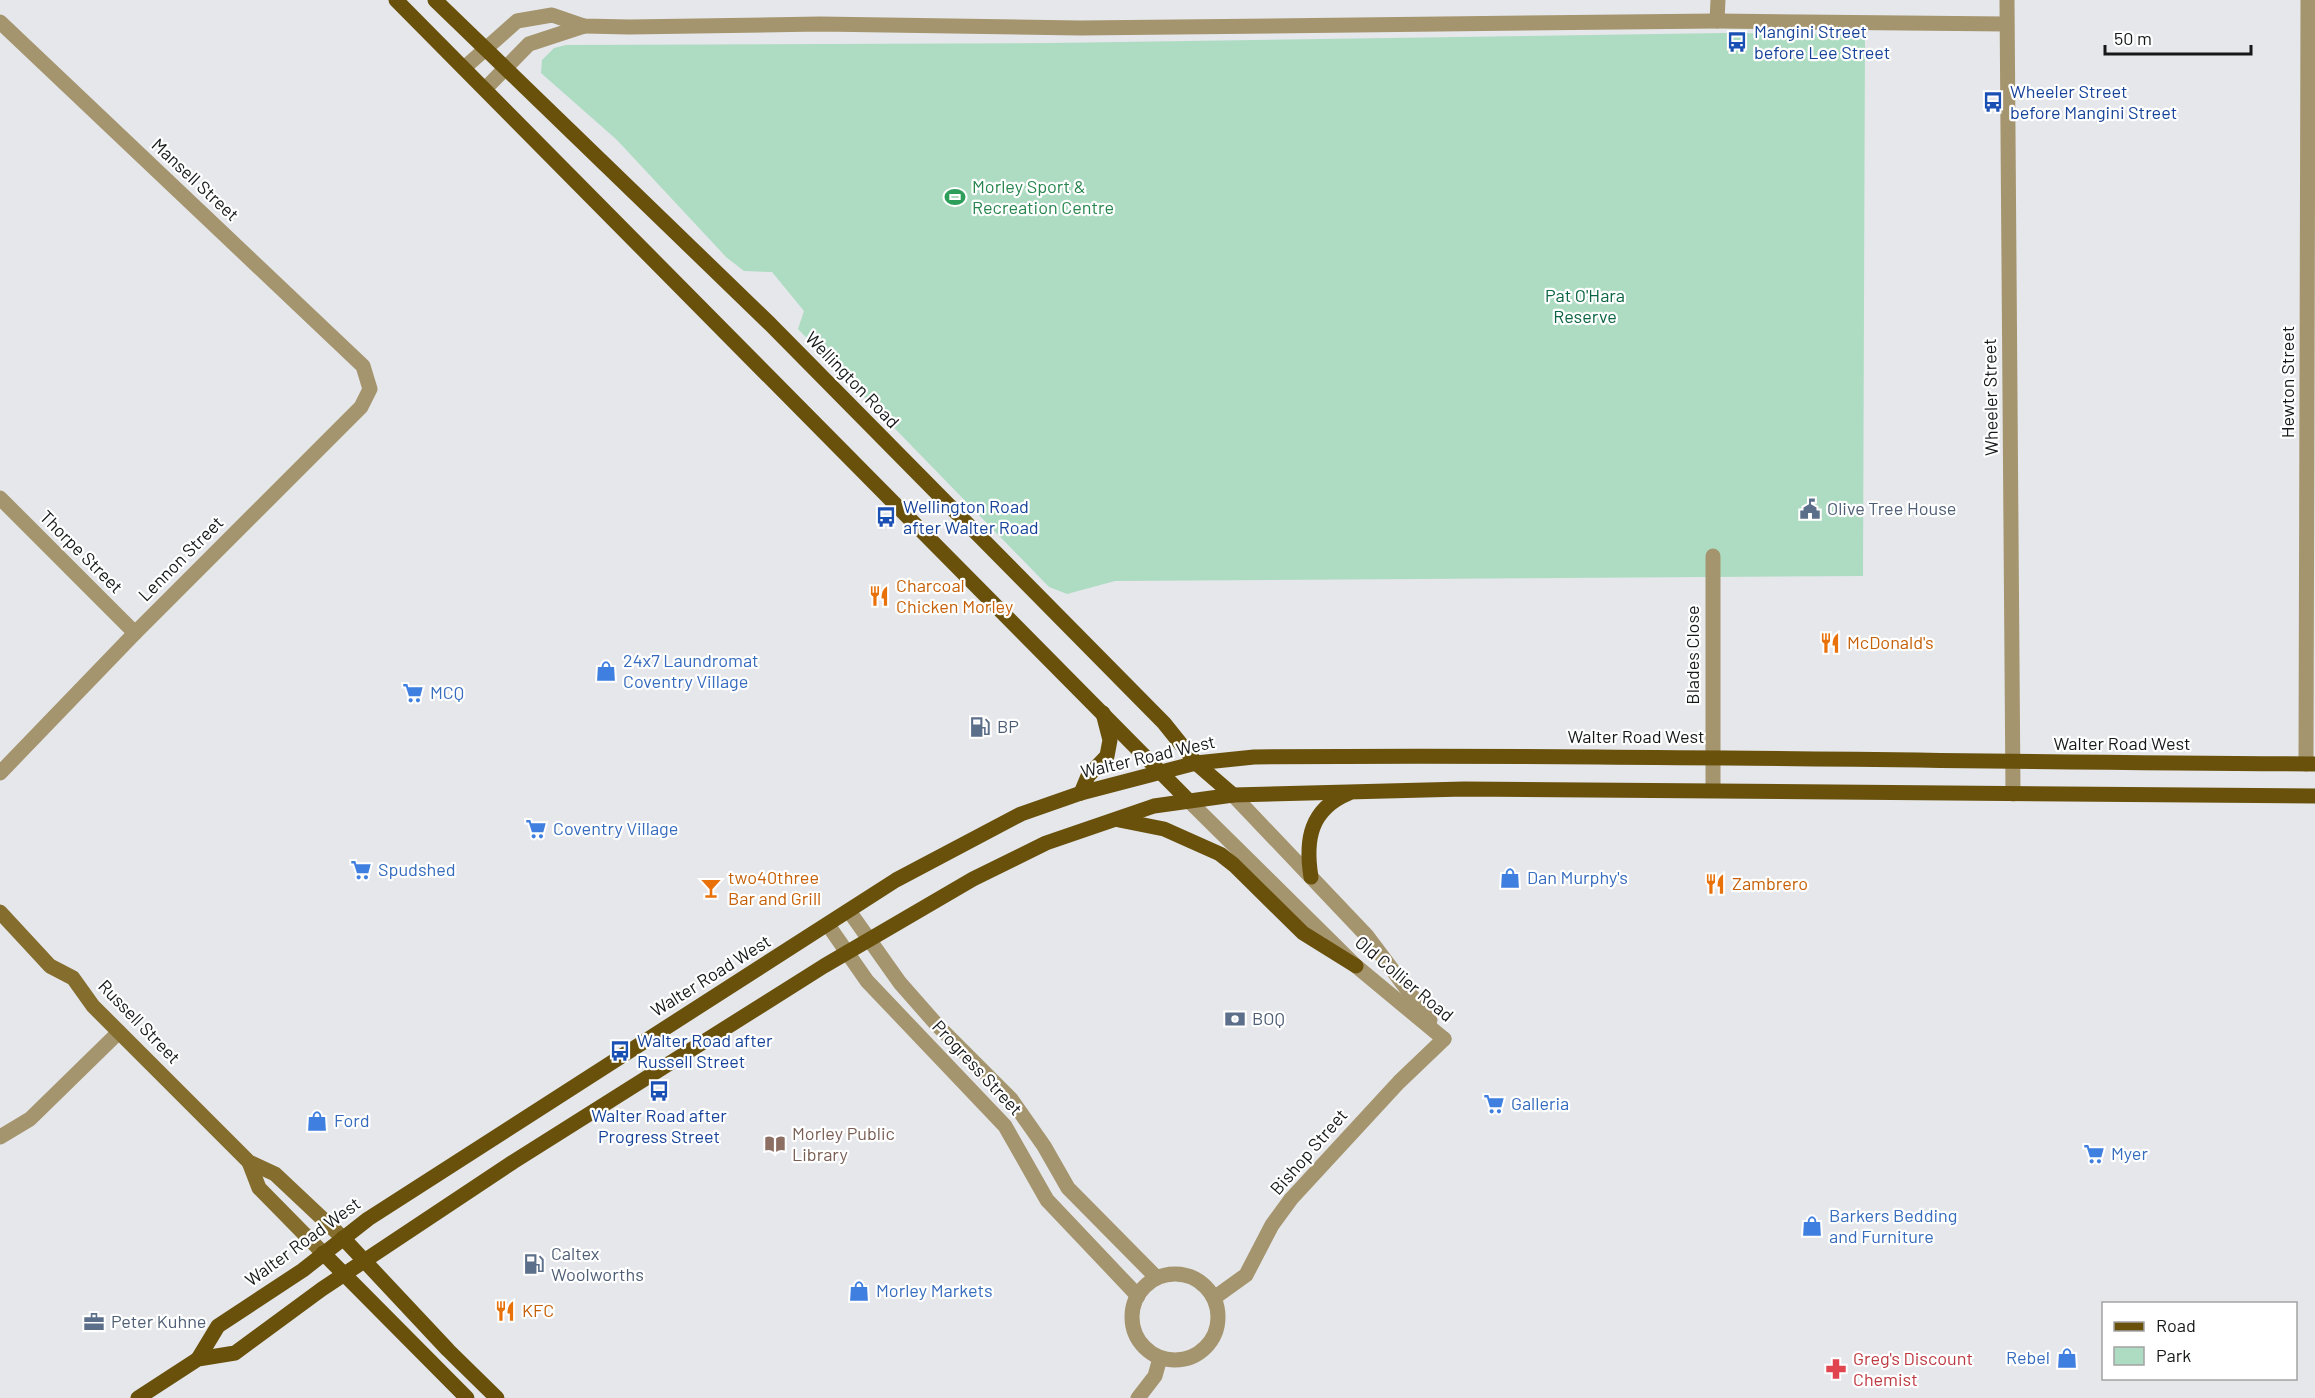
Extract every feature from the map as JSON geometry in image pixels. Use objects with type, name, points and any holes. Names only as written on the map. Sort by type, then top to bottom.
[{"type":"main road","points":[[396,0],[1188,800]]},
{"type":"main road","name":"Wellington Road","points":[[435,0],[770,324],[1164,723],[1196,763],[1233,795]]},
{"type":"main road","points":[[1081,793],[1088,776],[1107,756],[1110,740],[1103,712]]},
{"type":"main road","name":"Walter Road West","points":[[198,1359],[218,1326],[303,1270],[368,1219],[480,1145],[896,880],[1021,814],[1081,793],[1196,763],[1254,757],[1713,757],[2310,764]]},
{"type":"main road","name":"Walter Road West","points":[[138,1398],[198,1359],[235,1353],[367,1260],[571,1125],[869,940],[1011,859],[1046,843],[1154,806],[1233,795],[1354,790],[1713,789],[2315,796]]},
{"type":"main road","points":[[1311,877],[1308,853],[1310,833],[1320,813],[1335,798],[1354,790]]},
{"type":"main road","points":[[1112,819],[1146,823],[1220,854],[1303,933],[1356,966]]},
{"type":"main road","name":"Russell Street","points":[[343,1238],[367,1260],[448,1350],[497,1398]]},
{"type":"main road","name":"Russell Street","points":[[323,1253],[467,1398]]},
{"type":"street","points":[[1718,0],[1718,21]]},
{"type":"street","name":"Wheeler Street","points":[[2007,0],[2013,794]]},
{"type":"street","name":"Hewton Street","points":[[2308,0],[2312,90],[2310,764]]},
{"type":"street","points":[[464,68],[517,21],[534,16],[552,15],[584,26]]},
{"type":"street","points":[[485,89],[529,44],[584,26],[820,24],[1080,28],[1718,21],[2006,24]]},
{"type":"street","name":"Mansell Street","points":[[0,22],[363,366]]},
{"type":"street","name":"Lennon Street","points":[[0,773],[135,633],[361,407],[370,389],[363,366]]},
{"type":"street","name":"Thorpe Street","points":[[0,498],[135,633]]},
{"type":"street","name":"Blades Close","points":[[1713,556],[1713,789]]},
{"type":"street","name":"Old Collier Road","points":[[1233,795],[1366,936],[1444,1039]]},
{"type":"street","name":"Old Collier Road","points":[[1188,800],[1356,966],[1444,1039]]},
{"type":"street","name":"Progress Street","points":[[849,911],[900,983],[937,1025],[1011,1099],[1044,1146],[1068,1188],[1157,1278]]},
{"type":"street","name":"Russell Street","points":[[0,912],[50,966],[73,978],[93,1006],[249,1162],[275,1174],[343,1238]]},
{"type":"street","name":"Progress Street","points":[[828,925],[867,981],[1005,1126],[1025,1157],[1047,1200],[1138,1296]]},
{"type":"street","points":[[0,1137],[30,1119],[119,1032]]},
{"type":"street","name":"Bishop Street","points":[[1214,1298],[1246,1275],[1272,1225],[1292,1199],[1399,1082],[1444,1039]]},
{"type":"street","name":"Russell Street","points":[[249,1162],[259,1188],[323,1253]]},
{"type":"street","points":[[1184,1274],[1199,1281],[1214,1298],[1218,1320],[1211,1341],[1203,1350],[1183,1360],[1160,1358],[1151,1353],[1137,1337],[1133,1325],[1134,1305],[1138,1296],[1157,1278],[1184,1274]]},
{"type":"street","points":[[1138,1398],[1155,1376],[1160,1358]]},
{"type":"green space","name":"Pat O'Hara Reserve","points":[[1724,33],[1865,34],[1863,576],[1115,581],[1067,594],[1049,587],[798,329],[804,311],[772,272],[744,271],[726,257],[617,140],[541,73],[542,60],[554,48],[566,45],[1051,43]]},
{"type":"place","name":"Mangini Street before Lee Street","points":[[1737,42]]},
{"type":"place","name":"Wheeler Street before Mangini Street","points":[[1993,102]]},
{"type":"place","name":"Morley Sport & Recreation Centre","points":[[955,197]]},
{"type":"place","name":"Olive Tree House","points":[[1810,509]]},
{"type":"place","name":"Wellington Road after Walter Road","points":[[886,517]]},
{"type":"place","name":"Charcoal Chicken Morley","points":[[879,596]]},
{"type":"place","name":"McDonald's","points":[[1830,643]]},
{"type":"place","name":"24x7 Laundromat Coventry Village","points":[[606,671]]},
{"type":"place","name":"MCQ","points":[[413,693]]},
{"type":"place","name":"BP","points":[[980,727]]},
{"type":"place","name":"Coventry Village","points":[[536,829]]},
{"type":"place","name":"Spudshed","points":[[361,870]]},
{"type":"place","name":"Dan Murphy's","points":[[1510,878]]},
{"type":"place","name":"Zambrero","points":[[1715,884]]},
{"type":"place","name":"two40three Bar and Grill","points":[[711,888]]},
{"type":"place","name":"BOQ","points":[[1235,1019]]},
{"type":"place","name":"Walter Road after Russell Street","points":[[620,1051]]},
{"type":"place","name":"Walter Road after Progress Street","points":[[659,1091]]},
{"type":"place","name":"Galleria","points":[[1494,1104]]},
{"type":"place","name":"Ford","points":[[317,1121]]},
{"type":"place","name":"Morley Public Library","points":[[775,1144]]},
{"type":"place","name":"Myer","points":[[2094,1154]]},
{"type":"place","name":"Barkers Bedding and Furniture","points":[[1812,1226]]},
{"type":"place","name":"Caltex Woolworths","points":[[534,1264]]},
{"type":"place","name":"Morley Markets","points":[[859,1291]]},
{"type":"place","name":"KFC","points":[[505,1311]]},
{"type":"place","name":"Peter Kuhne","points":[[94,1322]]},
{"type":"place","name":"Rebel","points":[[2067,1358]]},
{"type":"place","name":"Greg's Discount Chemist","points":[[1836,1369]]}]
